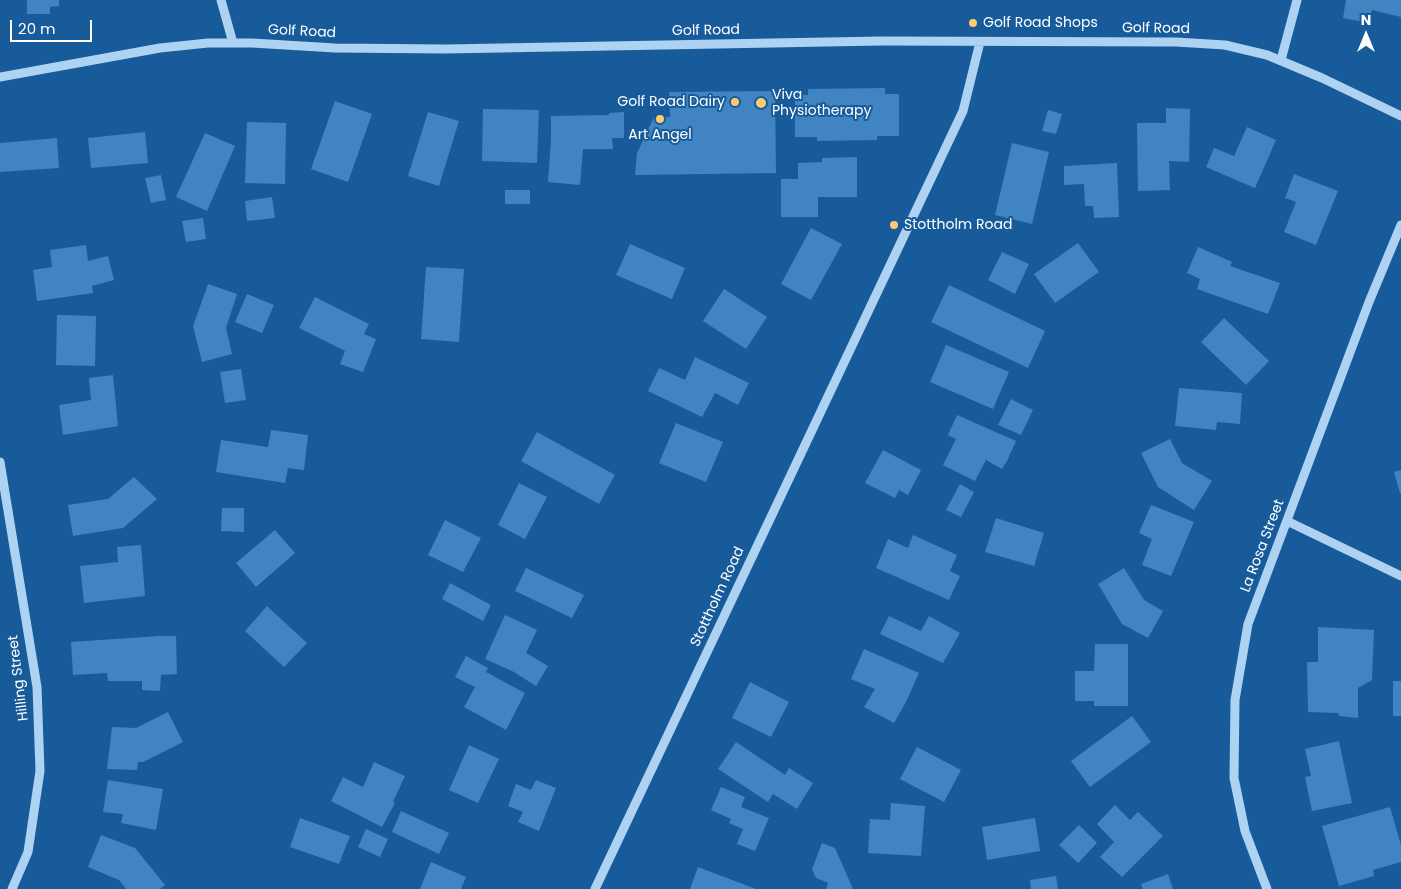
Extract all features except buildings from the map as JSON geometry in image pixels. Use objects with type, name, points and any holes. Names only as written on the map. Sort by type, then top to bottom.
[{"type":"street","points":[[220,0],[233,42]]},
{"type":"street","points":[[1281,60],[1297,0]]},
{"type":"street","name":"Golf Road","points":[[0,77],[160,48],[233,42],[335,48],[446,49],[863,41],[1176,42],[1225,45],[1254,51],[1281,60],[1401,116]]},
{"type":"street","name":"Stottholm Road","points":[[595,889],[963,111],[980,42]]},
{"type":"street","name":"La Rosa Street","points":[[1267,889],[1245,831],[1234,778],[1235,700],[1248,624],[1369,302],[1401,225]]},
{"type":"street","name":"Hilling Street","points":[[0,462],[37,687],[40,761],[28,852],[12,889]]},
{"type":"street","points":[[1287,521],[1401,576]]},
{"type":"place","name":"Golf Road Shops","points":[[973,23]]},
{"type":"place","name":"Golf Road Dairy","points":[[735,102]]},
{"type":"place","name":"Viva Physiotherapy","points":[[761,103]]},
{"type":"place","name":"Art Angel","points":[[660,119]]},
{"type":"place","name":"Stottholm Road","points":[[894,225]]}]
